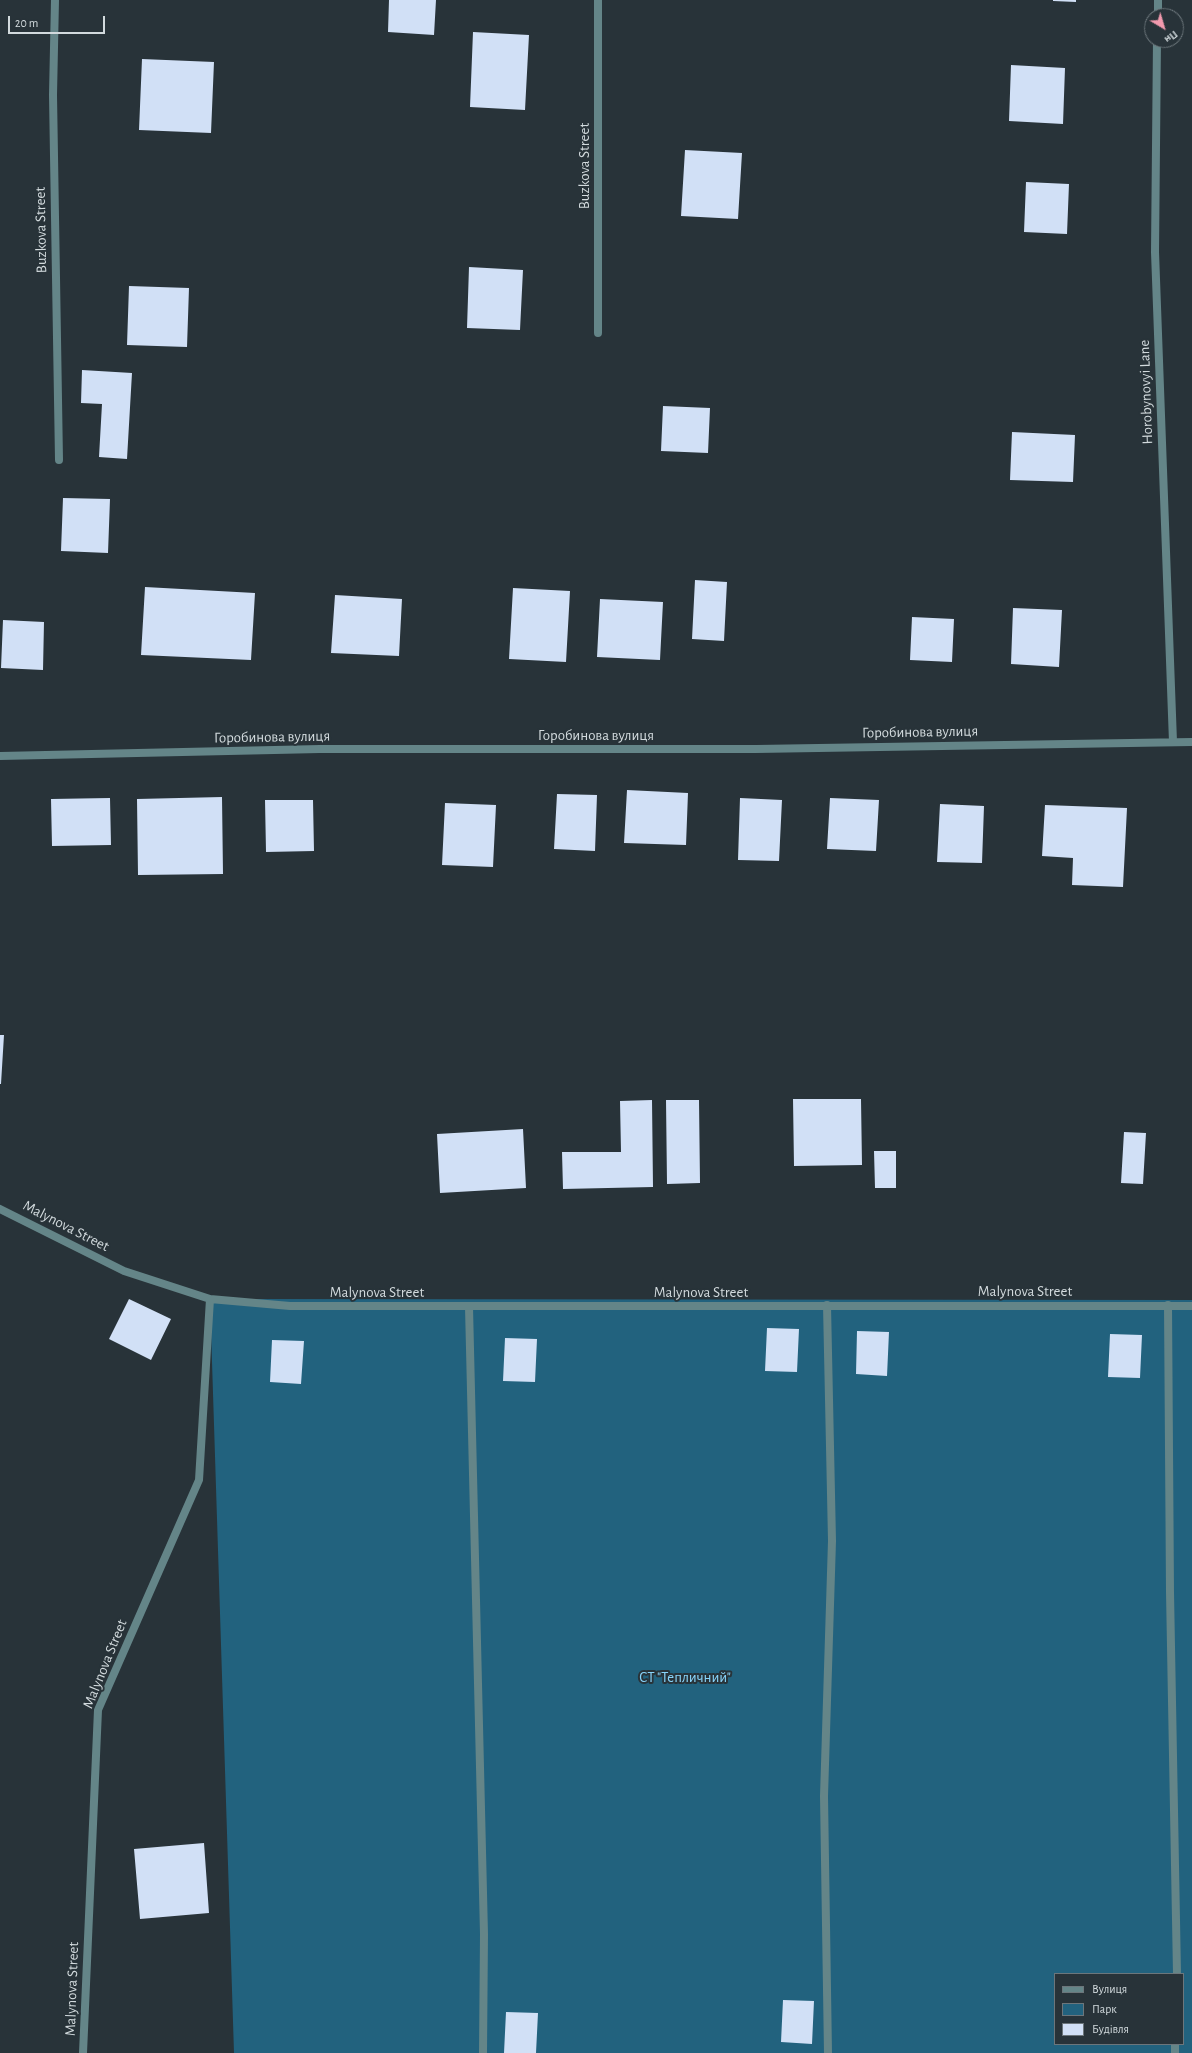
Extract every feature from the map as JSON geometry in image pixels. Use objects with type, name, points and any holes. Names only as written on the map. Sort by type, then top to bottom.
[{"type":"street","name":"Buzkova Street","points":[[55,0],[53,95],[59,460]]},
{"type":"street","name":"Buzkova Street","points":[[598,0],[598,333]]},
{"type":"street","name":"Horobynovyi Lane","points":[[1157,48],[1155,252],[1173,742]]},
{"type":"street","name":"Горобинова вулиця","points":[[0,756],[320,749],[756,749],[1192,742]]},
{"type":"street","name":"Malynova Street","points":[[0,1209],[124,1271],[210,1299],[290,1306],[1192,1306]]},
{"type":"street","name":"Malynova Street","points":[[83,2053],[98,1710],[199,1480],[210,1299]]},
{"type":"street","points":[[827,1305],[832,1541],[824,1796],[828,2053]]},
{"type":"street","points":[[1168,1305],[1170,1592],[1177,1973]]},
{"type":"street","points":[[469,1307],[484,1934],[483,2053]]},
{"type":"green space","name":"СТ \"Тепличний\"","points":[[210,1299],[1192,1300],[1192,2053],[234,2053]]},
{"type":"building","points":[[389,0],[436,0],[434,35],[388,32]]},
{"type":"building","points":[[1076,0],[1076,2],[1053,1]]},
{"type":"building","points":[[473,32],[529,35],[525,110],[470,107]]},
{"type":"building","points":[[142,59],[214,62],[211,133],[139,130]]},
{"type":"building","points":[[1011,65],[1065,68],[1063,124],[1009,121]]},
{"type":"building","points":[[685,150],[742,153],[738,219],[681,216]]},
{"type":"building","points":[[1026,182],[1069,184],[1067,234],[1024,232]]},
{"type":"building","points":[[469,267],[523,270],[520,330],[467,328]]},
{"type":"building","points":[[129,286],[189,288],[187,347],[127,345]]},
{"type":"building","points":[[82,370],[132,373],[127,459],[99,457],[102,404],[81,403]]},
{"type":"building","points":[[663,406],[710,408],[708,453],[661,451]]},
{"type":"building","points":[[1012,432],[1075,435],[1073,482],[1010,480]]},
{"type":"building","points":[[63,498],[110,499],[108,553],[61,551]]},
{"type":"building","points":[[695,580],[727,582],[724,641],[692,639]]},
{"type":"building","points":[[145,587],[255,593],[251,660],[141,655]]},
{"type":"building","points":[[513,588],[570,591],[566,662],[509,659]]},
{"type":"building","points":[[335,595],[402,599],[399,656],[331,653]]},
{"type":"building","points":[[600,599],[663,602],[660,660],[597,657]]},
{"type":"building","points":[[1013,608],[1062,610],[1059,667],[1011,664]]},
{"type":"building","points":[[912,617],[954,619],[952,662],[910,660]]},
{"type":"building","points":[[3,620],[44,622],[43,670],[1,668]]},
{"type":"building","points":[[627,790],[688,793],[686,845],[624,843]]},
{"type":"building","points":[[557,794],[597,795],[595,851],[554,849]]},
{"type":"building","points":[[222,797],[223,874],[138,875],[137,799]]},
{"type":"building","points":[[110,798],[111,845],[52,846],[51,799]]},
{"type":"building","points":[[740,798],[782,800],[779,861],[738,860]]},
{"type":"building","points":[[830,798],[879,800],[876,851],[827,849]]},
{"type":"building","points":[[265,800],[313,800],[314,851],[266,852]]},
{"type":"building","points":[[445,803],[496,805],[493,867],[442,865]]},
{"type":"building","points":[[940,804],[984,806],[982,863],[937,862]]},
{"type":"building","points":[[1045,805],[1127,808],[1123,887],[1072,885],[1073,858],[1042,856]]},
{"type":"building","points":[[0,1035],[4,1035],[1,1084],[0,1084]]},
{"type":"building","points":[[793,1099],[861,1099],[862,1165],[794,1166]]},
{"type":"building","points":[[652,1100],[653,1187],[563,1189],[562,1152],[621,1152],[620,1101]]},
{"type":"building","points":[[666,1100],[699,1100],[700,1183],[667,1184]]},
{"type":"building","points":[[523,1129],[526,1188],[440,1193],[437,1134]]},
{"type":"building","points":[[1124,1132],[1146,1133],[1143,1184],[1121,1183]]},
{"type":"building","points":[[874,1151],[896,1151],[896,1188],[875,1188]]},
{"type":"building","points":[[129,1299],[171,1319],[151,1360],[109,1339]]},
{"type":"building","points":[[767,1328],[799,1329],[797,1372],[765,1371]]},
{"type":"building","points":[[857,1331],[889,1332],[887,1376],[856,1374]]},
{"type":"building","points":[[1110,1334],[1142,1335],[1140,1378],[1108,1377]]},
{"type":"building","points":[[505,1338],[537,1339],[535,1382],[503,1381]]},
{"type":"building","points":[[272,1340],[304,1341],[301,1384],[270,1382]]},
{"type":"building","points":[[204,1843],[209,1913],[140,1919],[134,1849]]},
{"type":"building","points":[[783,2000],[814,2001],[812,2044],[781,2042]]},
{"type":"building","points":[[506,2012],[538,2013],[536,2053],[504,2053]]}]
